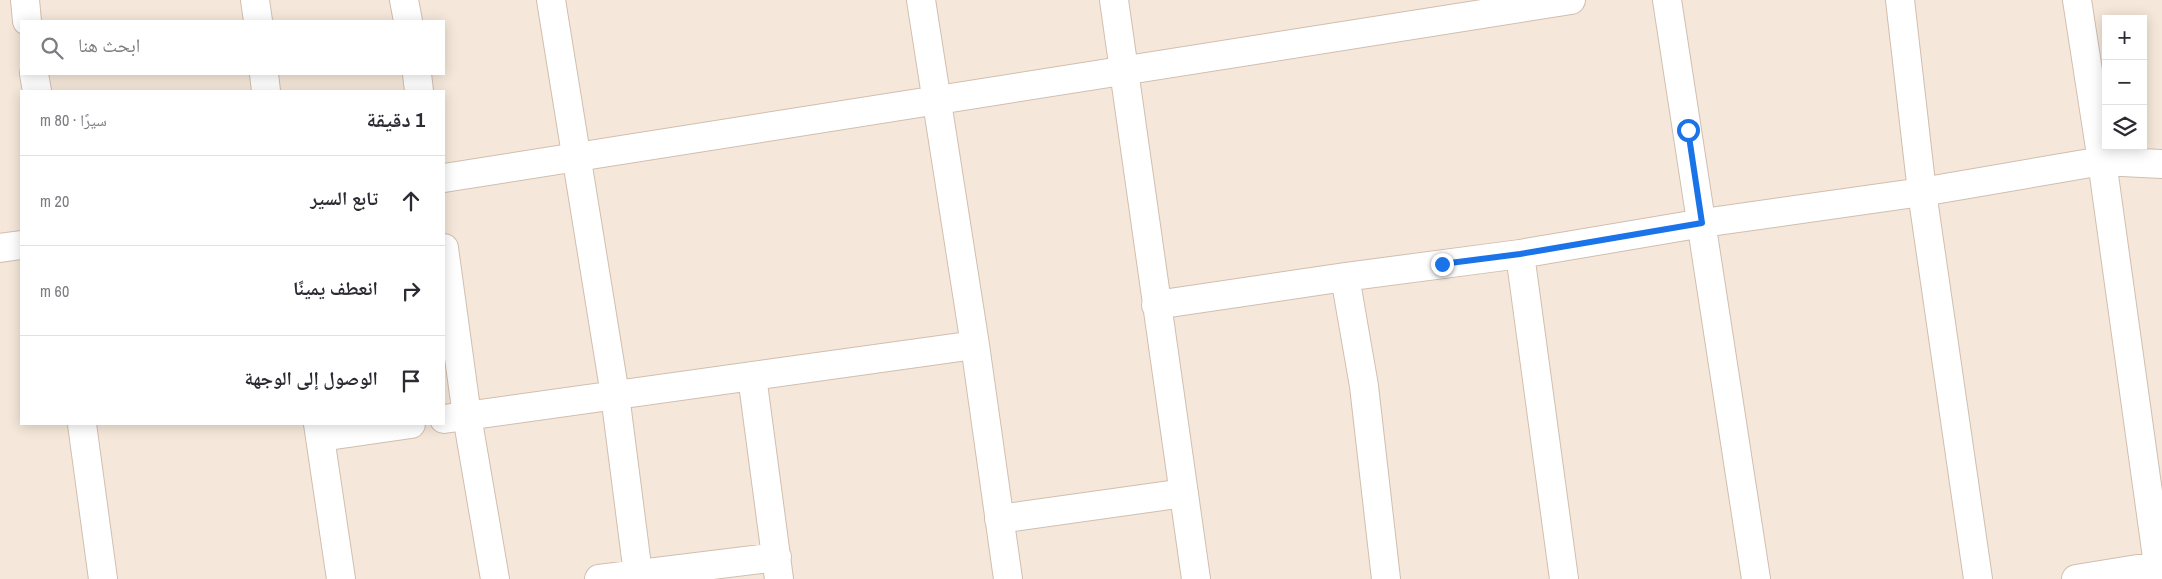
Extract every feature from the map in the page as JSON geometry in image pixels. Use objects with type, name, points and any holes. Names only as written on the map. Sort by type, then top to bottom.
[{"type":"street","points":[[25,0],[28,20]]},
{"type":"street","points":[[255,0],[258,20]]},
{"type":"street","points":[[404,0],[408,20]]},
{"type":"street","points":[[551,0],[615,395],[638,574]]},
{"type":"street","points":[[921,0],[975,345],[1008,579]]},
{"type":"street","points":[[1114,0],[1196,579]]},
{"type":"street","points":[[445,178],[936,102],[1529,4],[1571,0]]},
{"type":"street","points":[[1667,0],[1756,579]]},
{"type":"street","points":[[1900,0],[1922,192],[1978,579]]},
{"type":"street","points":[[2076,579],[2160,570],[2102,161],[2077,0]]},
{"type":"street","points":[[34,75],[37,90]]},
{"type":"street","points":[[264,75],[266,90]]},
{"type":"street","points":[[417,75],[420,90]]},
{"type":"street","points":[[1156,305],[1345,277],[1520,254],[1702,223],[1922,192],[2102,161],[2162,164]]},
{"type":"street","points":[[0,248],[20,245]]},
{"type":"street","points":[[1520,254],[1564,579]]},
{"type":"street","points":[[445,262],[456,418],[495,579]]},
{"type":"street","points":[[1345,277],[1364,386],[1386,579]]},
{"type":"street","points":[[456,418],[975,345]]},
{"type":"street","points":[[599,579],[638,574],[778,568],[752,376]]},
{"type":"street","points":[[82,425],[103,579]]},
{"type":"street","points":[[341,579],[320,430],[396,425]]},
{"type":"street","points":[[999,519],[1184,493]]},
{"type":"shaded area","points":[[0,0],[2162,0],[2162,579],[0,579]]},
{"type":"route","points":[[1442,264],[1520,254],[1702,223],[1688,130]]}]
